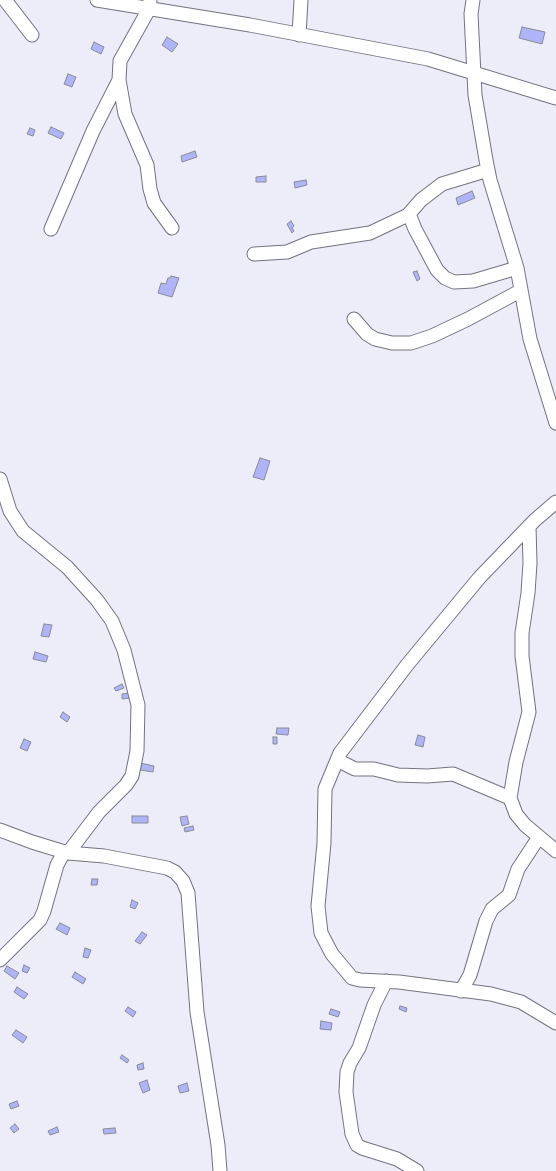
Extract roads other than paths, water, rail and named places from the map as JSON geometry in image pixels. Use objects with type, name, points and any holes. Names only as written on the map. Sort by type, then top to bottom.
[{"type":"street","points":[[5,0],[32,35]]},
{"type":"street","points":[[97,0],[149,5],[428,60],[556,98]]},
{"type":"street","points":[[298,35],[301,0]]},
{"type":"street","points":[[473,0],[471,14],[474,74],[477,107],[488,170],[517,268],[520,291],[530,338],[556,423]]},
{"type":"street","points":[[149,5],[122,57],[118,70],[119,80],[125,114],[147,164],[150,189],[154,203],[172,228]]},
{"type":"street","points":[[50,229],[61,208],[93,131],[119,80]]},
{"type":"street","points":[[254,254],[287,252],[311,242],[370,234],[409,214],[421,200],[442,184],[488,170]]},
{"type":"street","points":[[409,214],[436,270],[444,278],[454,282],[473,281],[517,268]]},
{"type":"street","points":[[354,319],[367,334],[375,339],[392,343],[411,343],[432,336],[468,319],[520,291]]},
{"type":"street","points":[[0,479],[10,511],[23,531],[67,567],[97,600],[112,621],[124,650],[138,705],[137,751],[132,776],[126,785],[99,812],[66,852],[57,865],[40,920],[0,960]]},
{"type":"street","points":[[556,502],[529,526],[480,577],[425,643],[340,753],[325,790],[324,843],[318,906],[320,928],[332,954],[348,976],[360,980],[386,981],[491,994],[521,1002],[556,1022]]},
{"type":"street","points":[[529,526],[530,570],[522,633],[522,656],[529,712],[516,762],[510,798],[516,814],[525,825],[556,851]]},
{"type":"street","points":[[337,760],[355,769],[374,769],[398,775],[427,776],[453,774],[510,798]]},
{"type":"street","points":[[0,830],[32,842],[66,852],[104,856],[167,868],[175,872],[183,881],[188,893],[197,1012],[218,1145],[220,1171]]},
{"type":"street","points":[[461,991],[470,975],[486,921],[492,909],[509,895],[518,869],[539,837]]},
{"type":"street","points":[[386,981],[374,1005],[359,1048],[350,1062],[347,1072],[346,1092],[352,1134],[357,1145],[362,1148],[397,1159],[417,1171]]}]
